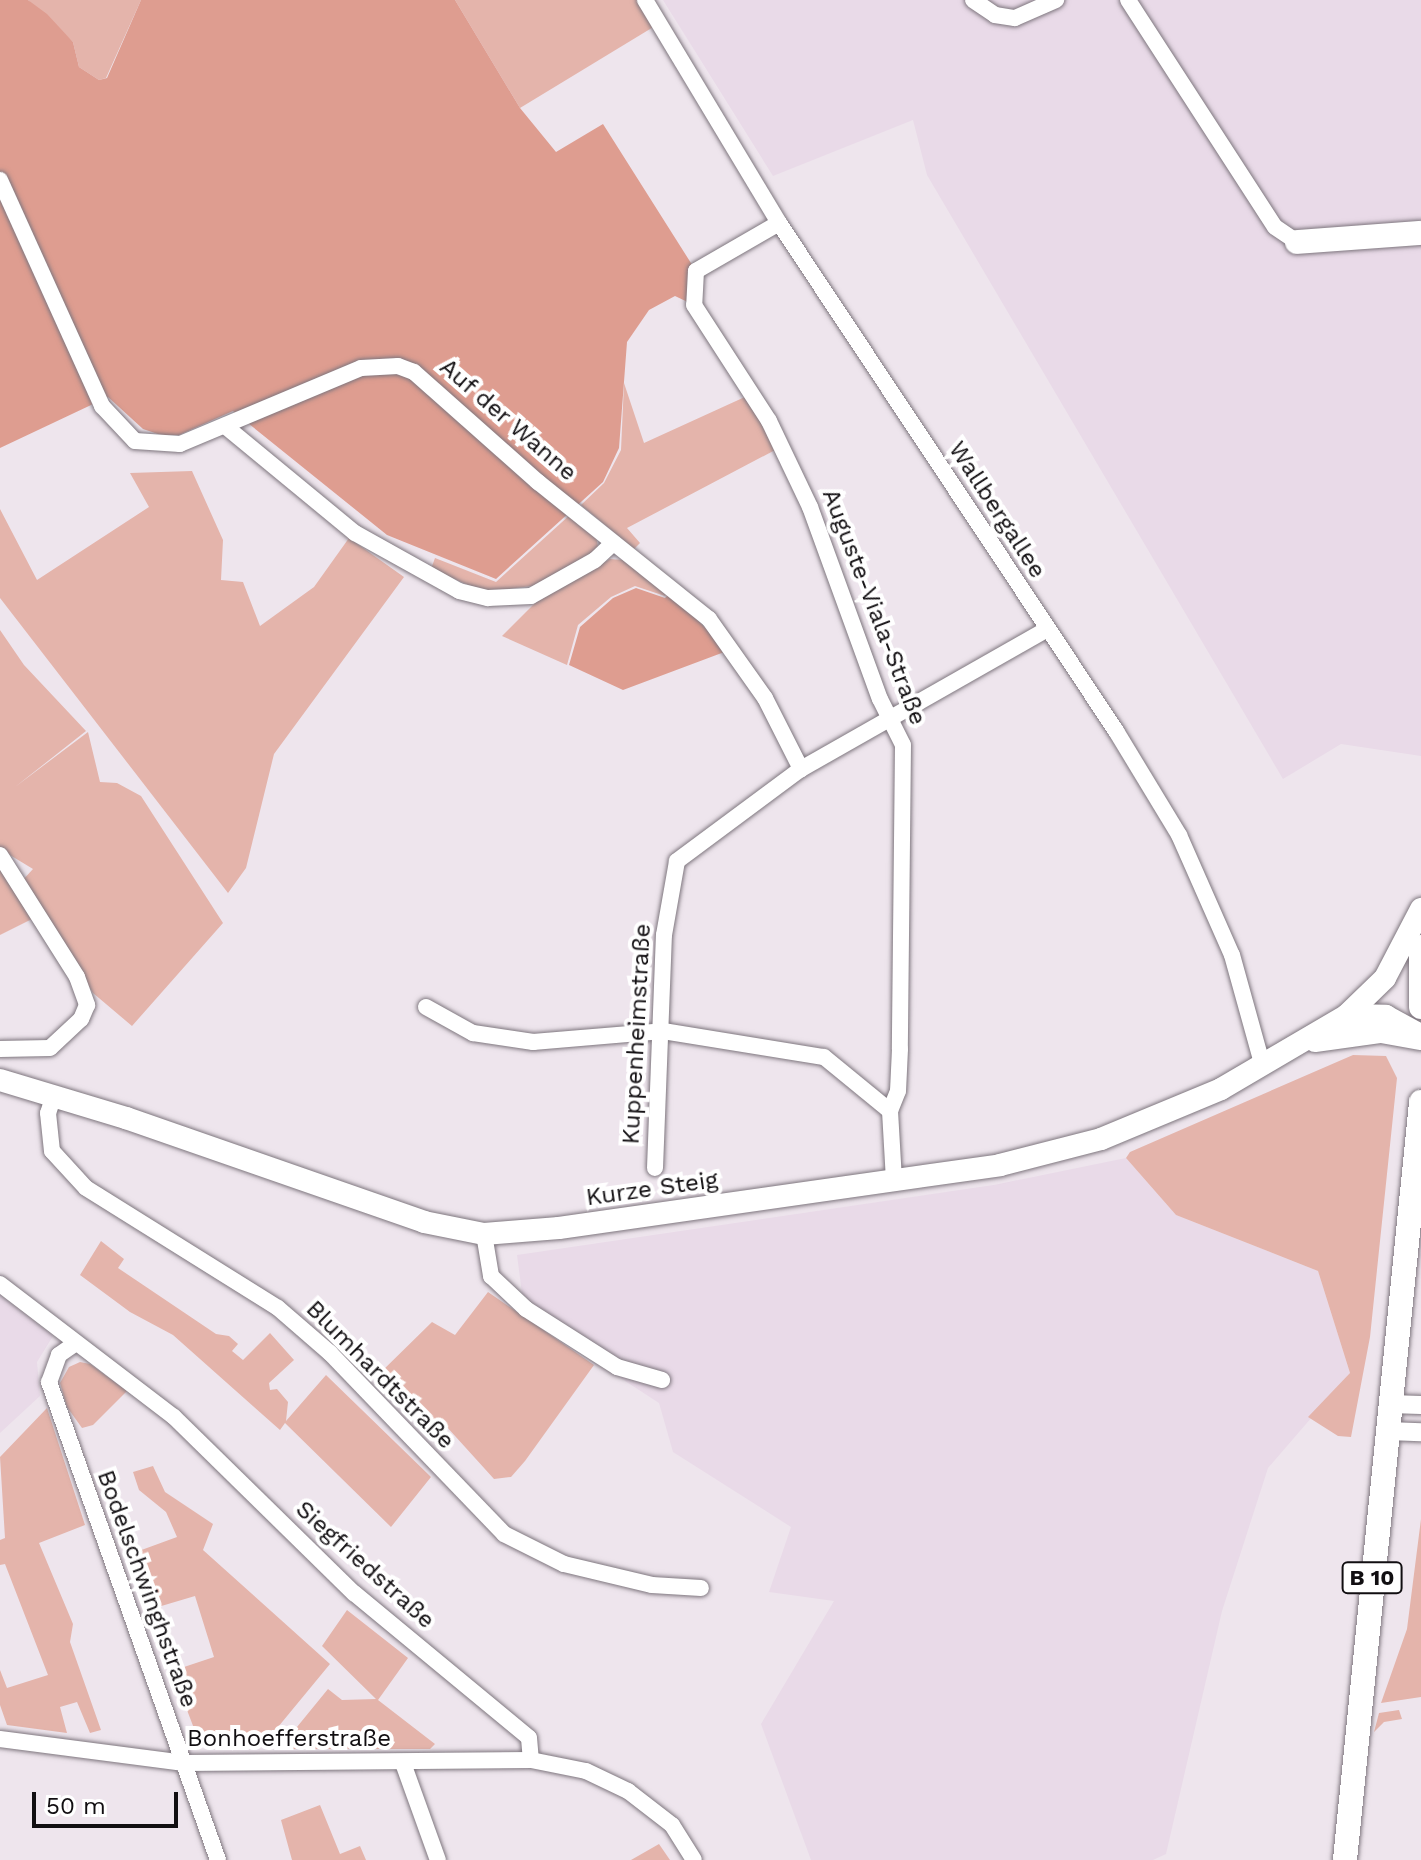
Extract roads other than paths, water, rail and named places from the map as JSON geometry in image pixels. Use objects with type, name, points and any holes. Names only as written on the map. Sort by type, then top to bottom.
[{"type":"main road","points":[[1297,242],[1421,233]]},
{"type":"main road","points":[[1347,1015],[1385,978],[1421,909]]},
{"type":"main road","points":[[1421,947],[1421,1007]]},
{"type":"main road","name":"Kurze Steig","points":[[0,1080],[54,1095],[398,1215],[484,1234],[1000,1165],[1086,1144],[1170,1112],[1309,1042],[1347,1015],[1386,1016],[1421,1038]]},
{"type":"main road","name":"Kurze Steig","points":[[1309,1042],[1381,1032],[1421,1038]]},
{"type":"main road","name":"B 10","points":[[1345,1860],[1421,1102]]},
{"type":"street","name":"Wallbergallee","points":[[645,0],[779,223],[1116,731],[1197,870],[1232,955],[1263,1067]]},
{"type":"street","points":[[973,0],[995,15],[1015,18],[1056,0]]},
{"type":"street","points":[[1128,0],[1275,227],[1297,242]]},
{"type":"street","name":"Auf der Wanne","points":[[0,180],[102,406],[121,431],[135,441],[157,445],[180,444],[340,375],[398,366],[430,381],[613,543],[709,619],[765,698],[801,769]]},
{"type":"street","name":"Auguste-Viala-Straße","points":[[779,223],[696,271],[694,305],[769,421],[810,507],[903,745],[900,1049],[898,1091],[890,1111],[894,1181]]},
{"type":"street","points":[[225,426],[355,533],[459,591],[488,598],[531,596],[595,560],[613,543]]},
{"type":"street","name":"Kuppenheimstraße","points":[[655,1168],[663,1031],[664,935],[677,861],[801,769],[1047,629]]},
{"type":"street","points":[[0,855],[77,977],[87,1005],[81,1019],[50,1048],[0,1049]]},
{"type":"street","points":[[426,1007],[473,1033],[533,1042],[663,1031],[824,1057],[890,1111]]},
{"type":"street","name":"Blumhardtstraße","points":[[54,1095],[48,1113],[52,1151],[86,1188],[278,1308],[330,1353],[504,1534],[564,1564],[652,1585],[701,1588]]},
{"type":"street","points":[[484,1234],[491,1276],[526,1309],[617,1367],[662,1380]]},
{"type":"street","name":"Siegfriedstraße","points":[[0,1284],[174,1417],[354,1593],[529,1738],[531,1760]]},
{"type":"street","name":"Bodelschwinghstraße","points":[[76,1343],[59,1355],[49,1382],[218,1860]]},
{"type":"street","points":[[1390,1404],[1421,1405]]},
{"type":"street","points":[[1388,1431],[1421,1432]]},
{"type":"street","name":"Bonhoefferstraße","points":[[0,1739],[184,1763],[531,1760]]},
{"type":"street","points":[[531,1760],[586,1771],[628,1791],[672,1825],[694,1860]]},
{"type":"street","points":[[403,1763],[438,1860]]}]
